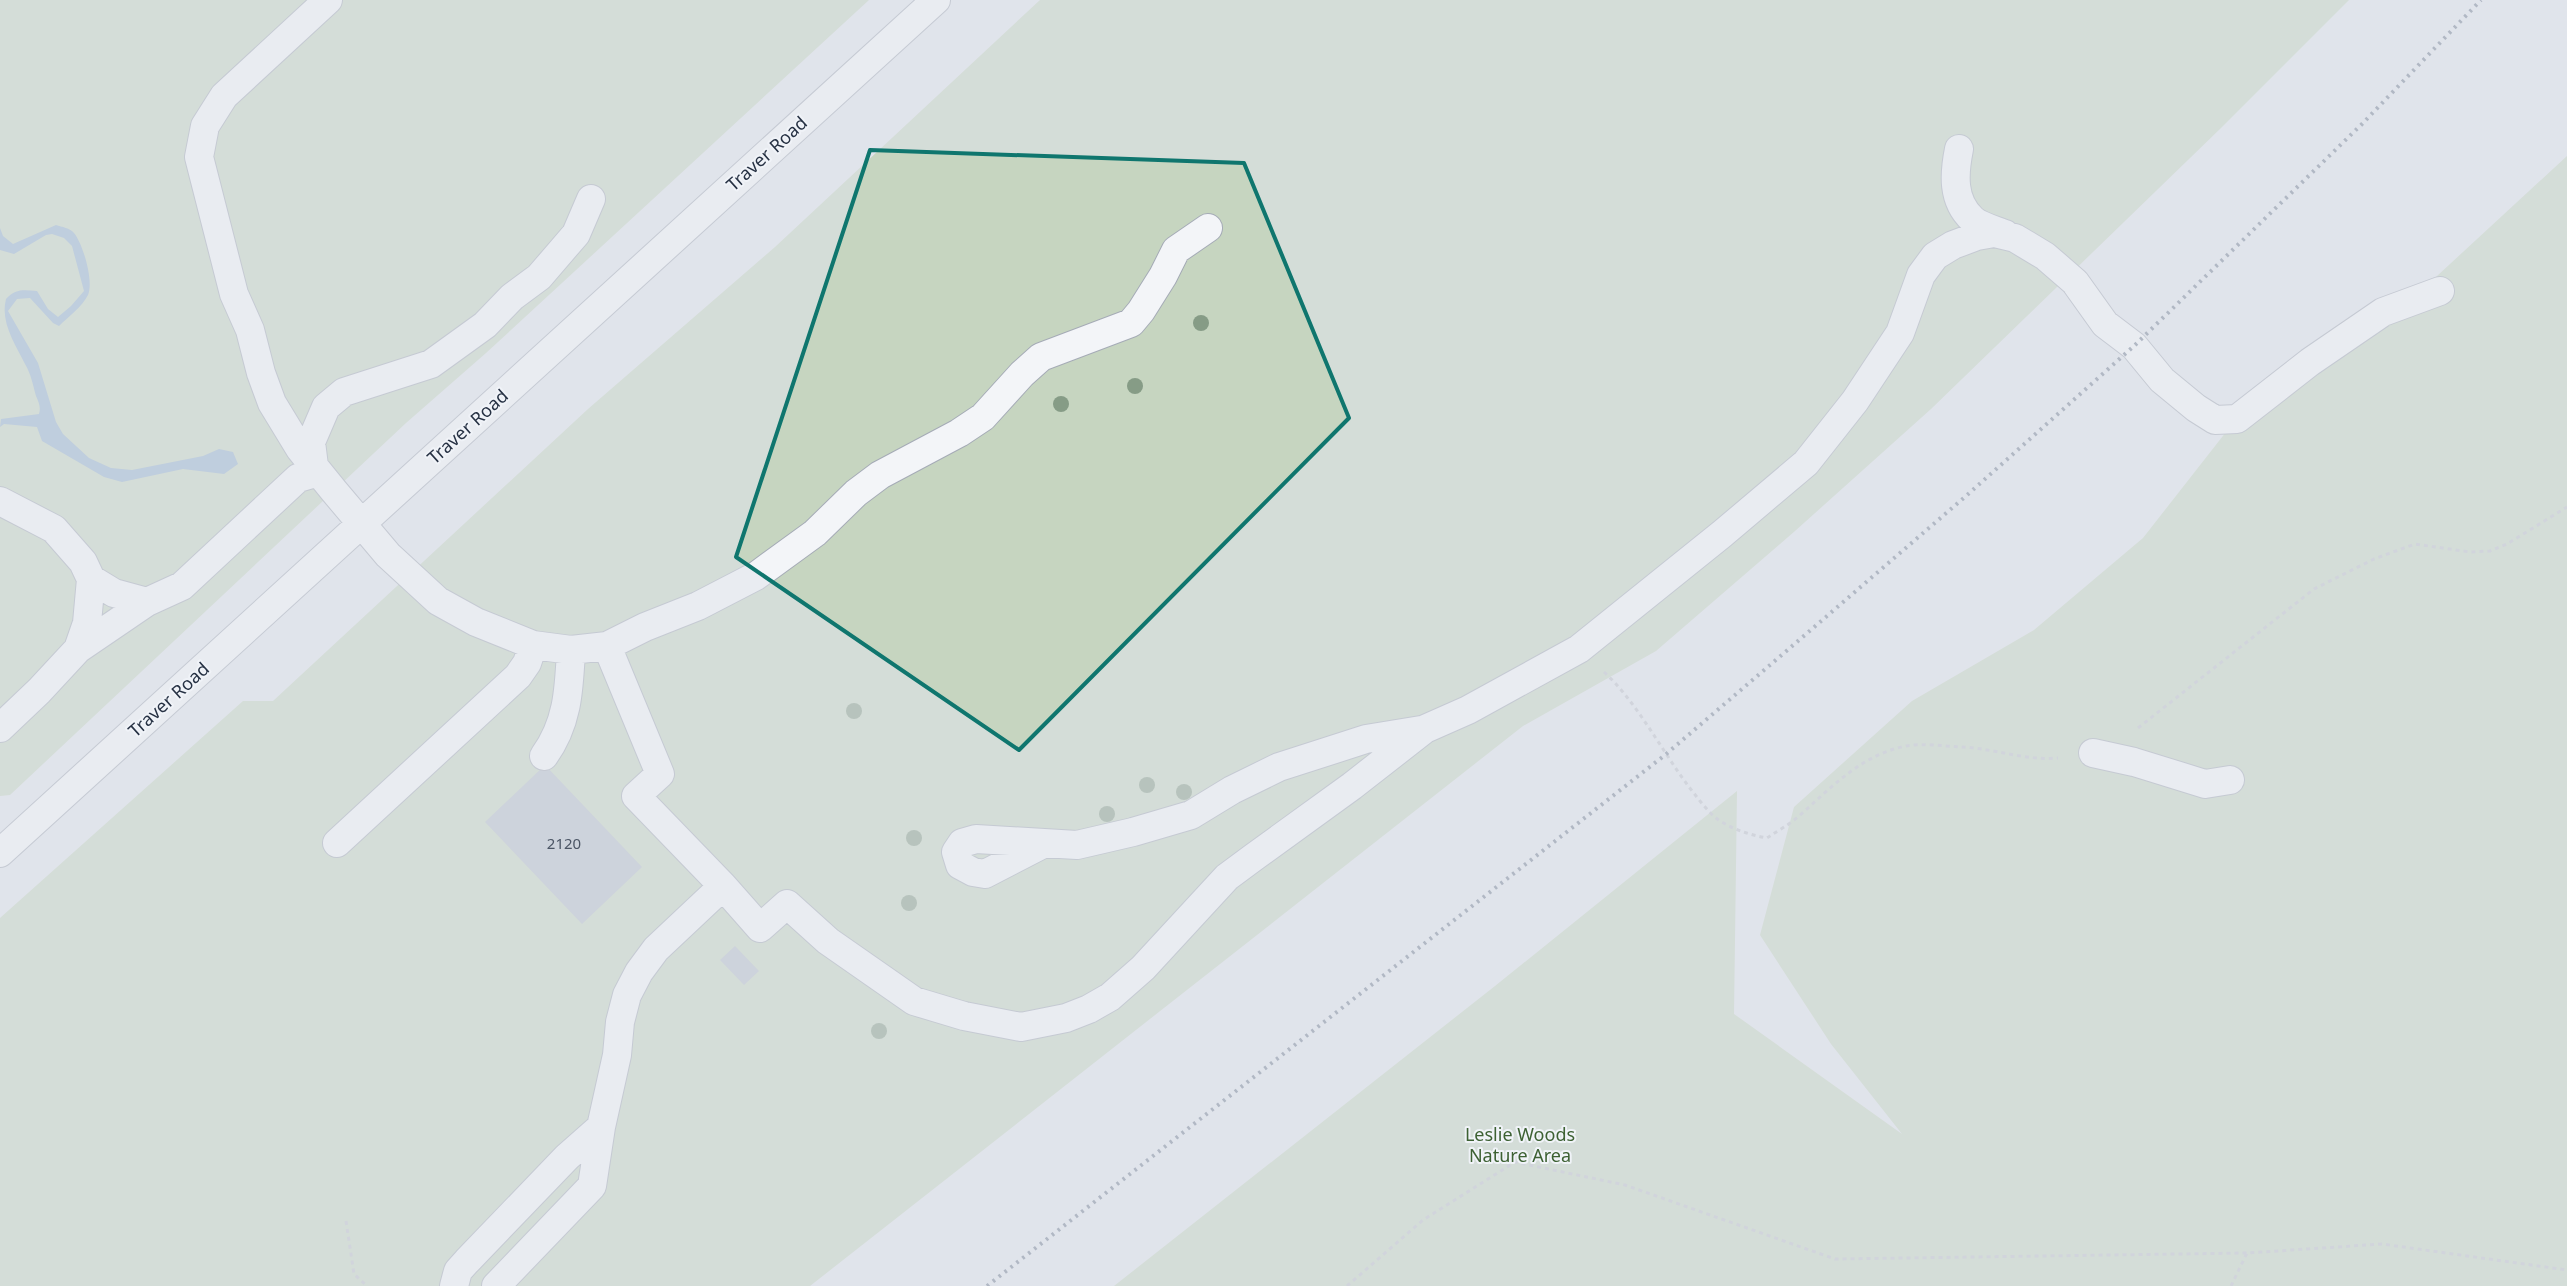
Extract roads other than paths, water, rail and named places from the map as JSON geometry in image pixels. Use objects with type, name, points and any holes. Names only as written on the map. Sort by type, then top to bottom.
[{"type":"street","points":[[328,0],[224,96],[205,126],[199,157],[234,294],[250,330],[260,373],[272,403],[288,431],[318,471],[388,555],[438,600],[476,622],[533,645],[571,650],[607,646],[645,627],[698,606],[756,576],[815,534],[856,493],[880,475],[959,433],[983,417],[1022,374],[1041,357],[1130,324],[1141,311],[1163,276],[1176,250],[1208,228]]},
{"type":"street","name":"Traver Road","points":[[0,853],[936,0]]},
{"type":"street","points":[[1960,149],[1955,170],[1957,196],[1973,220],[2015,238],[2045,256],[2075,282],[2105,324],[2134,346],[2162,380],[2196,408],[2215,420],[2237,419],[2310,362],[2383,312],[2440,291]]},
{"type":"street","points":[[318,471],[312,442],[326,407],[344,392],[432,364],[485,325],[512,297],[539,277],[576,234],[591,198]]},
{"type":"street","points":[[607,646],[660,774],[636,796],[723,886],[760,928],[787,904],[828,941],[914,1001],[964,1016],[1021,1027],[1066,1018],[1089,1009],[1110,997],[1175,936],[1227,877],[1352,786],[1425,729],[1468,710],[1579,649],[1707,546],[1806,463],[1855,402],[1900,333],[1921,275],[1936,256],[1953,245],[1978,236],[1994,233],[2015,238]]},
{"type":"street","points":[[0,728],[40,691],[78,649],[147,602],[182,586],[298,478],[318,471]]},
{"type":"street","points":[[0,501],[54,529],[83,562],[91,580],[88,623],[78,649]]},
{"type":"street","points":[[91,580],[114,593],[147,602]]},
{"type":"street","points":[[337,843],[518,676],[527,664],[533,645]]},
{"type":"street","points":[[544,756],[554,742],[567,706],[571,650]]},
{"type":"street","points":[[1043,844],[1078,845],[1164,824],[1191,815],[1232,790],[1279,767],[1366,739],[1425,729]]},
{"type":"street","points":[[2093,753],[2134,762],[2205,784],[2230,780]]},
{"type":"street","points":[[496,1286],[592,1186],[601,1127],[617,1055],[620,1022],[627,996],[639,972],[656,949],[723,886]]},
{"type":"street","points":[[454,1286],[458,1271],[466,1261],[567,1157],[601,1127]]},
{"type":"water","points":[[56,225],[72,231],[81,245],[89,272],[88,295],[79,307],[59,326],[53,323],[30,298],[17,299],[8,311],[38,363],[56,422],[63,434],[89,458],[111,468],[132,470],[203,456],[219,449],[233,452],[238,464],[224,474],[183,469],[122,482],[104,477],[42,441],[37,427],[4,424],[0,427],[1,419],[39,414],[40,409],[29,372],[13,341],[7,324],[5,316],[6,299],[17,291],[37,291],[48,309],[58,317],[84,291],[72,246],[64,238],[52,234],[46,235],[14,254],[0,250],[0,228],[3,236],[13,244]]},
{"type":"railway","points":[[987,1286],[1665,755],[1805,635],[1966,496],[2134,346],[2362,124],[2481,0]]},
{"type":"park label","name":"Leslie Woods Nature Area","points":[[1520,1145]]}]
